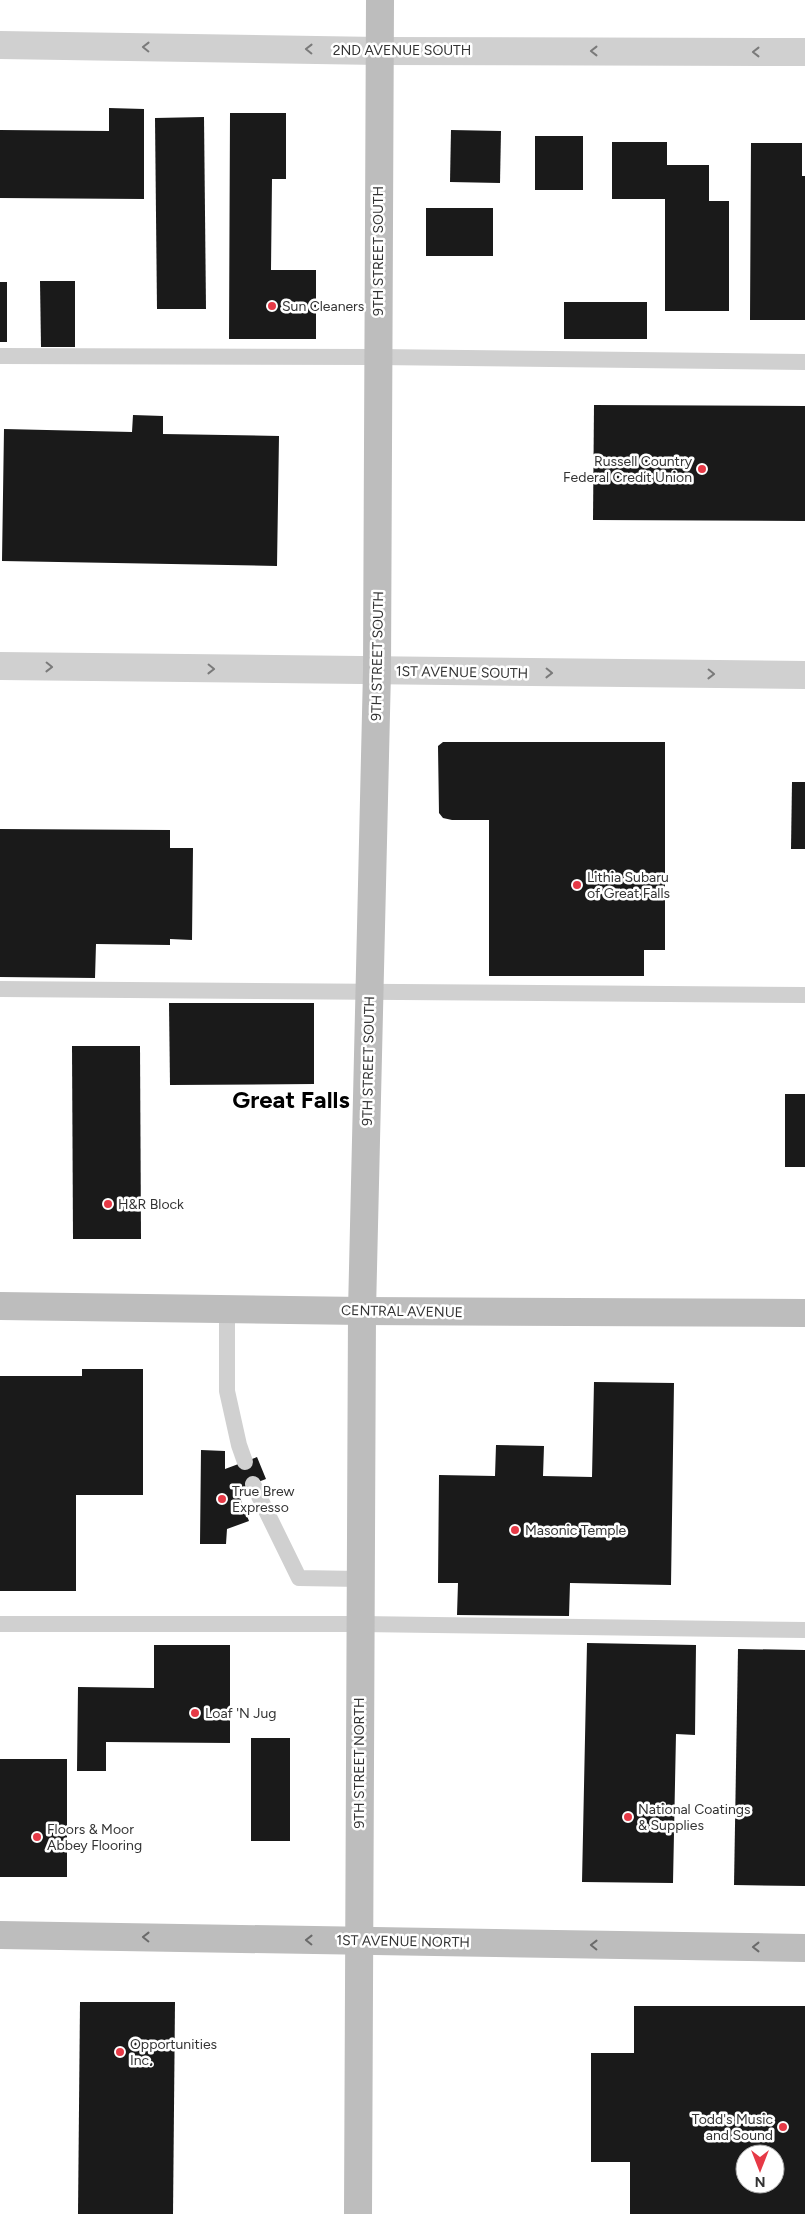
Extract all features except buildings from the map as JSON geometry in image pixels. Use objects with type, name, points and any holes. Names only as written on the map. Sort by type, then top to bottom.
[{"type":"main road","name":"9TH STREET SOUTH","points":[[362,1311],[378,671],[380,0]]},
{"type":"main road","name":"CENTRAL AVENUE","points":[[0,1306],[805,1314]]},
{"type":"main road","name":"9TH STREET NORTH","points":[[358,2214],[362,1311]]},
{"type":"main road","name":"1ST AVENUE NORTH","points":[[0,1935],[805,1948]]},
{"type":"street","name":"2ND AVENUE SOUTH","points":[[0,45],[379,51],[805,52]]},
{"type":"street","name":"1ST AVENUE SOUTH","points":[[0,666],[805,675]]},
{"type":"lane","points":[[0,356],[378,357],[805,362]]},
{"type":"lane","points":[[0,989],[805,995]]},
{"type":"lane","points":[[227,1309],[227,1392],[239,1445],[245,1462]]},
{"type":"lane","points":[[253,1484],[299,1578],[360,1579]]},
{"type":"lane","points":[[0,1624],[360,1624],[805,1630]]},
{"type":"place","name":"Sun Cleaners","points":[[272,306]]},
{"type":"place","name":"Russell Country Federal Credit Union","points":[[702,469]]},
{"type":"place","name":"Lithia Subaru of Great Falls","points":[[577,885]]},
{"type":"place","name":"H&R Block","points":[[108,1204]]},
{"type":"place","name":"True Brew Expresso","points":[[222,1499]]},
{"type":"place","name":"Masonic Temple","points":[[515,1530]]},
{"type":"place","name":"Loaf 'N Jug","points":[[195,1713]]},
{"type":"place","name":"National Coatings & Supplies","points":[[628,1817]]},
{"type":"place","name":"Floors & Moor Abbey Flooring","points":[[37,1837]]},
{"type":"place","name":"Opportunities Inc.","points":[[120,2052]]},
{"type":"place","name":"Todd's Music and Sound","points":[[783,2127]]},
{"type":"district","name":"Great Falls","points":[[291,1100]]}]
